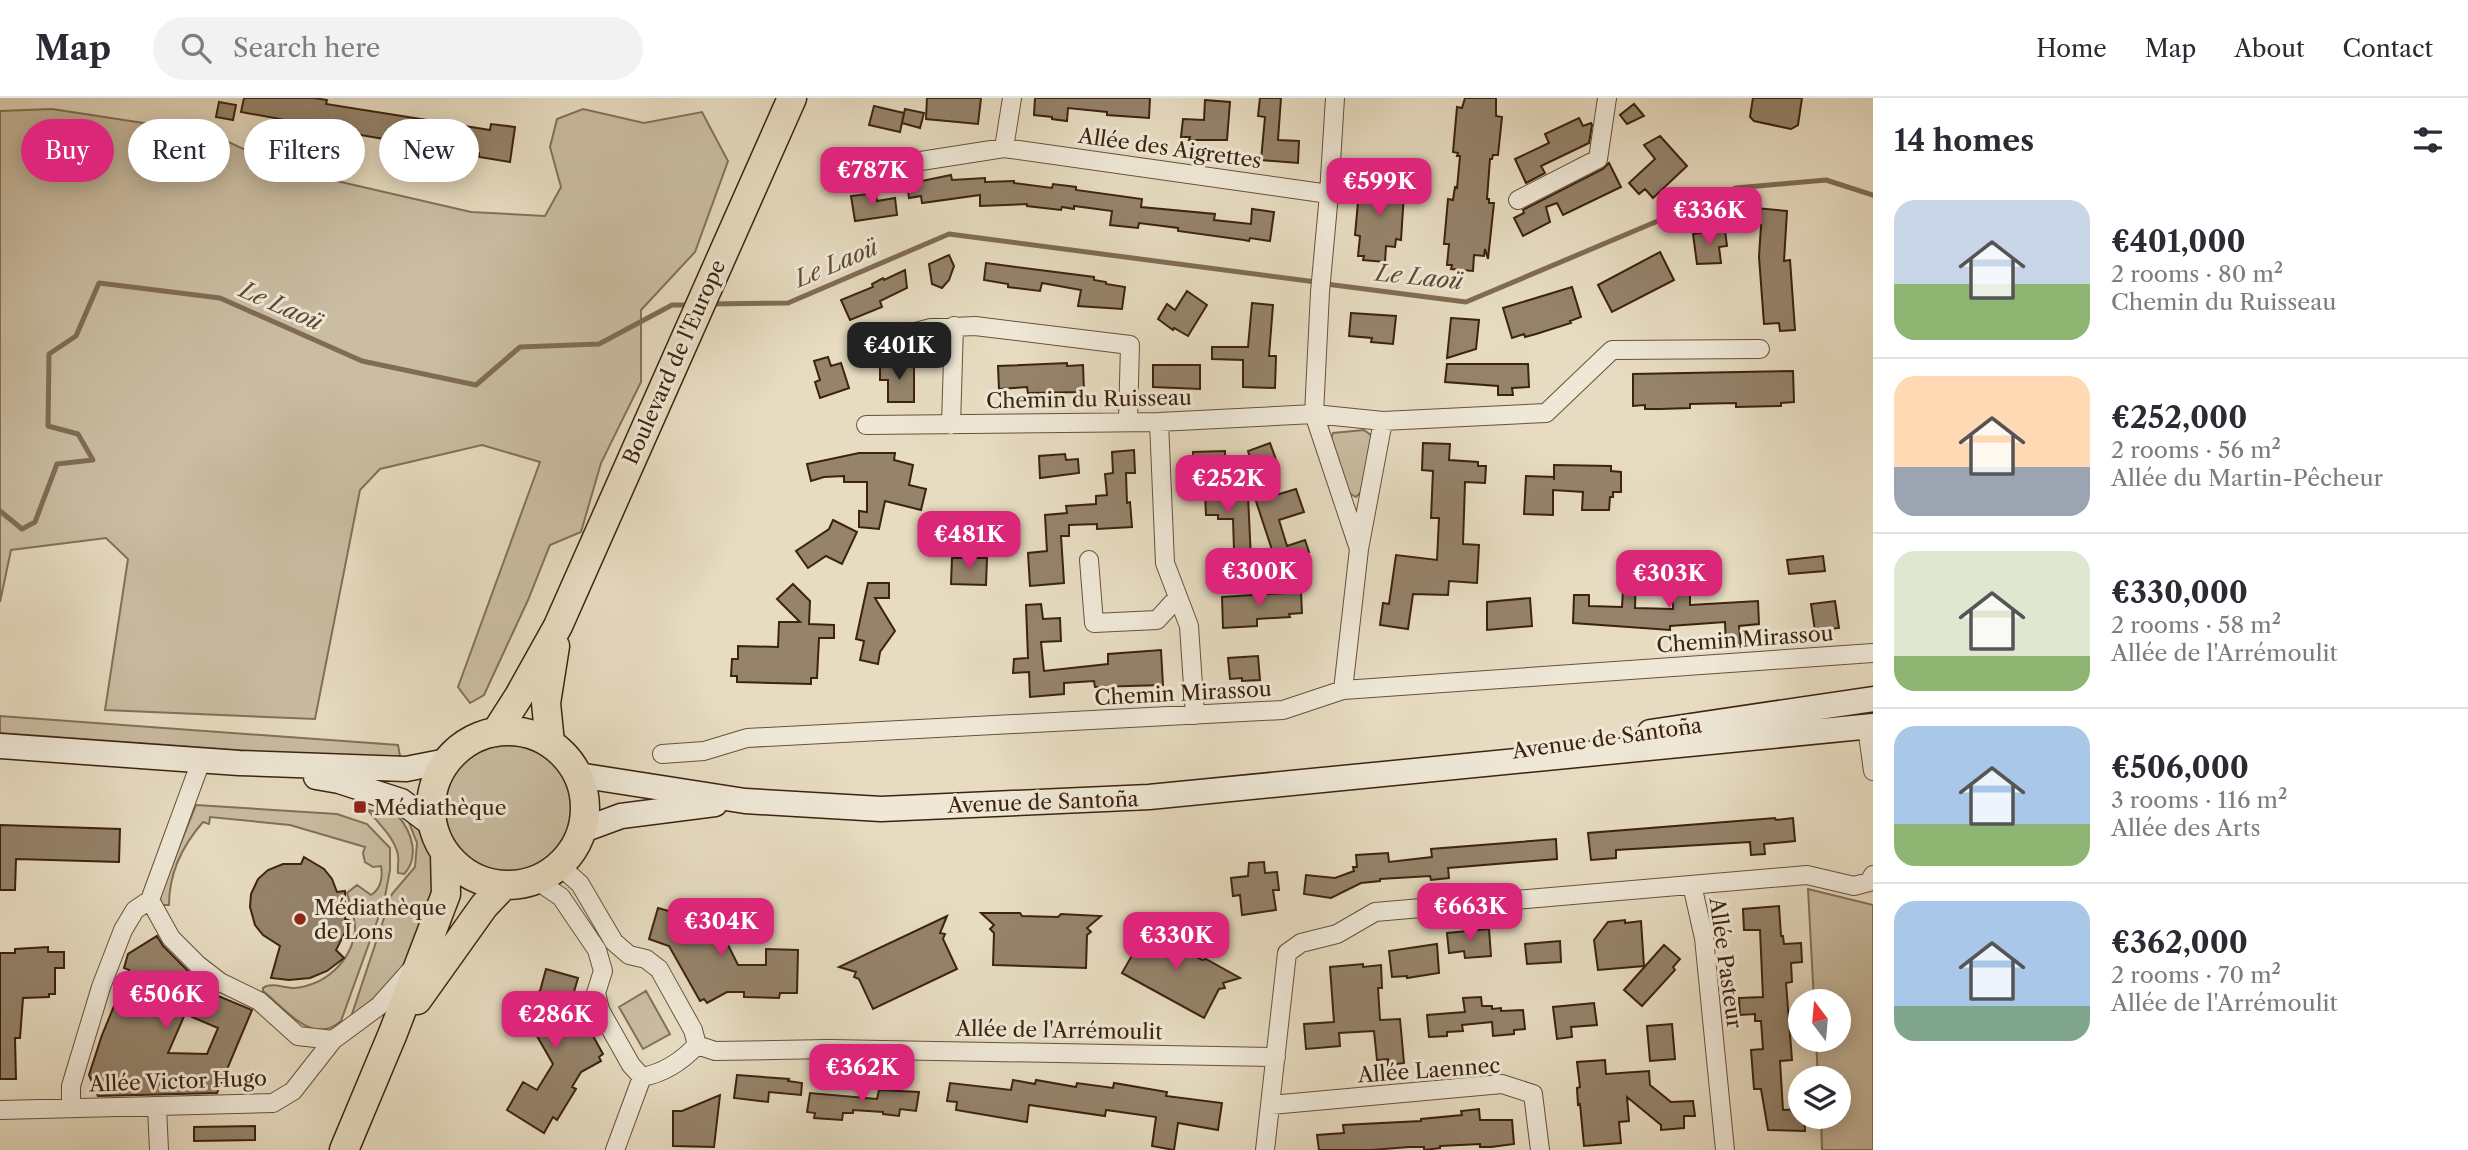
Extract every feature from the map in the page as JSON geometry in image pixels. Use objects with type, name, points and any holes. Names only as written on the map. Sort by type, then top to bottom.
[{"type":"main road","name":"Boulevard de l'Europe","points":[[496,732],[558,626],[792,98]]},
{"type":"main road","name":"Boulevard de l'Europe","points":[[550,743],[546,703],[558,626]]},
{"type":"main road","name":"Avenue de Santoña","points":[[1341,777],[1873,699]]},
{"type":"main road","name":"Avenue de Santoña","points":[[578,775],[745,801],[881,809],[1149,797],[1699,743],[1871,722]]},
{"type":"main road","points":[[496,732],[524,732],[550,743],[571,762],[578,775],[585,802],[583,830],[574,849],[560,866],[536,880],[520,885],[486,883],[470,876],[445,854],[432,824],[431,802],[436,780],[447,761],[468,742],[496,732]]},
{"type":"main road","points":[[0,746],[201,761],[406,769],[447,761]]},
{"type":"main road","points":[[240,763],[340,781],[401,802],[432,824]]},
{"type":"main road","name":"Avenue de Santoña","points":[[583,830],[621,816],[745,801]]},
{"type":"main road","points":[[344,1150],[393,1033],[446,894],[445,854]]},
{"type":"main road","points":[[393,1033],[484,906],[503,886]]},
{"type":"street","points":[[1004,148],[1012,98]]},
{"type":"street","points":[[1335,98],[1320,292],[1314,414],[1359,549]]},
{"type":"street","points":[[1518,200],[1598,159],[1606,98]]},
{"type":"street","name":"Allée des Aigrettes","points":[[889,166],[1004,148],[1329,194]]},
{"type":"street","points":[[951,425],[954,326]]},
{"type":"street","points":[[874,343],[931,328],[975,326],[1130,345],[1128,421]]},
{"type":"street","name":"Chemin du Ruisseau","points":[[866,425],[1159,422],[1314,414],[1384,421],[1546,414],[1612,350],[1760,349]]},
{"type":"street","points":[[1343,690],[1359,549],[1384,421]]},
{"type":"street","points":[[1159,422],[1165,563],[1189,626],[1195,715]]},
{"type":"street","points":[[1089,561],[1094,623],[1157,620],[1178,597]]},
{"type":"street","name":"Chemin Mirassou","points":[[662,754],[704,751],[747,738],[1283,710],[1343,690],[1872,658]]},
{"type":"street","points":[[1871,722],[1873,771]]},
{"type":"street","points":[[71,1108],[71,1086],[101,987],[123,930],[135,910],[150,900],[201,761]]},
{"type":"street","points":[[560,866],[580,884],[614,942],[629,955],[646,959],[659,969],[693,1030],[697,1045],[686,1057],[657,1074],[642,1077]]},
{"type":"street","name":"Allée Pasteur","points":[[1724,1150],[1704,938],[1692,885],[1807,875],[1854,886],[1872,880]]},
{"type":"street","points":[[536,880],[561,897],[597,950],[603,971]]},
{"type":"street","points":[[1265,1150],[1287,953],[1301,943],[1337,934],[1375,912],[1692,885]]},
{"type":"street","points":[[150,900],[171,938],[220,982],[259,1001],[298,1036],[333,1040]]},
{"type":"street","points":[[629,955],[614,960],[603,971],[596,993],[600,1010],[631,1065],[642,1077]]},
{"type":"street","name":"Allée Victor Hugo","points":[[0,1110],[273,1103],[293,1091],[333,1040],[379,1006],[423,957]]},
{"type":"street","name":"Allée de l'Arrémoulit","points":[[697,1045],[715,1051],[828,1049],[1276,1057]]},
{"type":"street","points":[[615,1150],[642,1077]]},
{"type":"street","name":"Allée Laennec","points":[[1271,1105],[1502,1084],[1532,1094],[1540,1150]]},
{"type":"street","points":[[157,1107],[159,1150]]},
{"type":"shaded area","points":[[52,109],[128,121],[128,182],[230,182],[230,143],[244,149],[244,182],[341,182],[471,212],[545,216],[561,187],[550,147],[557,119],[583,109],[644,123],[702,112],[728,161],[695,252],[641,310],[641,382],[601,463],[581,532],[550,545],[484,695],[470,703],[458,687],[540,462],[482,445],[380,469],[360,490],[315,719],[105,710],[128,559],[106,538],[11,550],[0,602],[0,111]]},
{"type":"shaded area","points":[[1364,430],[1372,436],[1362,491],[1356,497],[1349,493],[1331,439],[1333,433]]},
{"type":"shaded area","points":[[0,716],[398,745],[401,762],[0,733]]},
{"type":"shaded area","points":[[509,742],[534,747],[555,761],[569,782],[574,807],[569,832],[555,853],[534,867],[509,872],[484,867],[463,853],[449,832],[444,807],[449,782],[463,761],[484,747]]},
{"type":"shaded area","points":[[196,805],[337,814],[367,824],[390,848],[390,870],[384,902],[341,1021],[330,1028],[320,1030],[299,1022],[263,991],[263,988],[270,985],[295,988],[306,986],[335,970],[348,953],[355,931],[347,893],[357,885],[371,895],[380,882],[381,866],[373,867],[365,862],[365,847],[290,825],[210,817],[209,824],[203,822],[183,850],[171,882],[169,905],[161,905],[160,895]]},
{"type":"shaded area","points":[[368,810],[398,816],[407,829],[413,852],[412,860],[404,874],[398,873],[398,854],[392,840]]},
{"type":"shaded area","points":[[408,820],[420,831],[436,859],[439,885],[406,965],[351,1017],[392,894],[415,867],[417,843]]},
{"type":"shaded area","points":[[1808,889],[1873,905],[1873,1150],[1822,1150],[1821,1129],[1851,1129],[1851,1066],[1817,1066],[1817,1052],[1852,1052],[1852,989],[1813,989]]},
{"type":"shaded area","points":[[646,991],[670,1034],[643,1049],[619,1007]]},
{"type":"building","points":[[244,98],[314,98],[327,100],[326,104],[421,119],[379,119],[379,138],[365,136],[365,119],[280,119],[241,112]]},
{"type":"building","points":[[927,98],[981,98],[978,124],[926,119]]},
{"type":"building","points":[[1035,98],[1150,98],[1149,118],[1107,115],[1107,112],[1068,108],[1067,121],[1052,119],[1034,115]]},
{"type":"building","points":[[1260,98],[1281,98],[1278,140],[1299,141],[1298,163],[1261,160],[1265,117],[1258,116]]},
{"type":"building","points":[[1465,98],[1496,98],[1496,116],[1502,117],[1498,155],[1493,155],[1490,159],[1487,199],[1489,203],[1494,203],[1488,259],[1485,249],[1484,256],[1474,255],[1473,271],[1451,269],[1452,265],[1447,265],[1449,244],[1444,244],[1448,199],[1453,200],[1455,187],[1457,188],[1460,156],[1453,152],[1457,107],[1462,108]]},
{"type":"building","points":[[1753,98],[1802,98],[1798,125],[1791,129],[1754,121],[1750,117]]},
{"type":"building","points":[[1205,100],[1230,102],[1227,140],[1189,140],[1190,137],[1181,137],[1183,119],[1204,120]]},
{"type":"building","points":[[219,102],[236,105],[233,120],[216,117]]},
{"type":"building","points":[[1634,104],[1644,116],[1627,124],[1620,115]]},
{"type":"building","points":[[874,106],[904,113],[900,132],[869,125]]},
{"type":"building","points":[[905,109],[924,113],[920,128],[902,123]]},
{"type":"building","points":[[1579,118],[1583,126],[1592,125],[1589,143],[1541,166],[1545,173],[1526,183],[1515,159],[1549,143],[1545,134]]},
{"type":"building","points":[[491,124],[515,127],[510,162],[479,157],[479,128],[490,130]]},
{"type":"building","points":[[1660,136],[1687,166],[1653,198],[1645,189],[1639,194],[1629,183],[1655,159],[1644,145]]},
{"type":"building","points":[[1609,163],[1621,187],[1563,215],[1557,203],[1546,207],[1550,222],[1523,236],[1514,218],[1524,213],[1523,210],[1603,169]]},
{"type":"building","points":[[951,175],[952,180],[985,178],[985,182],[1014,181],[1052,188],[1053,184],[1076,187],[1076,190],[1142,199],[1141,207],[1215,214],[1214,220],[1251,224],[1252,209],[1274,212],[1270,241],[1250,238],[1249,241],[1139,223],[1138,228],[1110,225],[1112,211],[1074,206],[1074,209],[1062,207],[1061,210],[1027,204],[980,206],[980,195],[922,203],[921,196],[909,198],[907,184]]},
{"type":"building","points":[[1369,176],[1391,177],[1391,189],[1404,193],[1401,240],[1396,239],[1395,247],[1386,246],[1385,262],[1363,260],[1364,256],[1358,256],[1360,236],[1355,235],[1359,191],[1363,191],[1364,179],[1369,179]]},
{"type":"building","points":[[876,193],[877,201],[895,198],[897,215],[855,221],[851,196]]},
{"type":"building","points":[[1755,208],[1787,211],[1784,261],[1790,260],[1795,330],[1780,331],[1779,323],[1764,324],[1759,257],[1761,225],[1754,224]]},
{"type":"building","points":[[1725,230],[1727,246],[1719,247],[1721,263],[1697,264],[1693,234]]},
{"type":"building","points":[[1660,252],[1674,280],[1612,312],[1598,285]]},
{"type":"building","points":[[949,255],[954,266],[949,280],[942,288],[932,284],[929,264]]},
{"type":"building","points":[[986,263],[1094,277],[1094,280],[1106,284],[1125,287],[1122,309],[1078,306],[1081,290],[1042,283],[1040,291],[1008,287],[1008,284],[984,280]]},
{"type":"building","points":[[905,270],[907,288],[880,301],[882,307],[850,320],[841,300]]},
{"type":"building","points":[[1572,287],[1581,317],[1536,334],[1512,338],[1503,308]]},
{"type":"building","points":[[1187,291],[1207,305],[1188,336],[1174,328],[1173,330],[1158,319],[1167,304],[1175,310]]},
{"type":"building","points":[[1252,303],[1273,305],[1269,356],[1276,356],[1275,388],[1243,387],[1243,360],[1212,359],[1212,347],[1248,347]]},
{"type":"building","points":[[1351,313],[1396,316],[1393,344],[1371,342],[1372,338],[1349,336]]},
{"type":"building","points":[[1451,318],[1479,320],[1476,349],[1447,358]]},
{"type":"building","points":[[828,357],[831,366],[841,363],[849,388],[820,398],[815,382],[820,380],[814,361]]},
{"type":"building","points":[[1067,363],[1067,366],[1083,365],[1084,392],[1028,393],[1027,387],[999,389],[998,366]]},
{"type":"building","points":[[1447,364],[1528,364],[1529,387],[1512,388],[1513,395],[1498,395],[1498,386],[1445,382]]},
{"type":"building","points":[[880,365],[914,365],[914,402],[888,402],[888,380],[880,380]]},
{"type":"building","points":[[1153,365],[1200,365],[1200,389],[1153,387]]},
{"type":"building","points":[[1793,371],[1794,402],[1781,403],[1781,406],[1690,404],[1690,408],[1645,409],[1645,405],[1633,406],[1633,374]]},
{"type":"building","points":[[1270,443],[1278,465],[1267,469],[1276,495],[1296,489],[1304,512],[1279,520],[1287,546],[1305,540],[1309,552],[1306,553],[1309,561],[1279,571],[1247,474],[1255,472],[1248,451]]},
{"type":"building","points":[[1423,443],[1450,444],[1449,460],[1478,462],[1478,466],[1486,466],[1485,483],[1465,482],[1463,544],[1479,545],[1477,583],[1449,581],[1448,595],[1413,594],[1408,629],[1380,625],[1383,603],[1389,604],[1396,555],[1437,560],[1439,518],[1431,518],[1433,471],[1422,470]]},
{"type":"building","points":[[1134,450],[1135,473],[1126,473],[1127,503],[1130,502],[1132,527],[1097,529],[1097,524],[1069,525],[1069,536],[1061,536],[1064,583],[1030,586],[1028,553],[1047,551],[1045,515],[1067,513],[1066,506],[1096,504],[1096,496],[1107,495],[1105,474],[1113,473],[1112,452]]},
{"type":"building","points":[[1225,451],[1226,481],[1247,474],[1252,581],[1221,591],[1217,551],[1234,550],[1233,519],[1218,519],[1218,515],[1206,515],[1204,473],[1194,473],[1193,452]]},
{"type":"building","points":[[859,453],[895,453],[894,460],[913,465],[909,485],[926,489],[921,510],[885,501],[879,529],[859,527],[859,511],[867,512],[867,482],[844,482],[844,476],[811,481],[807,464]]},
{"type":"building","points":[[1065,454],[1066,460],[1078,459],[1079,473],[1040,478],[1039,456]]},
{"type":"building","points":[[1554,465],[1611,466],[1611,471],[1621,472],[1621,492],[1613,492],[1609,510],[1582,510],[1583,492],[1553,490],[1553,515],[1524,514],[1526,476],[1554,477]]},
{"type":"building","points":[[833,520],[857,532],[842,564],[826,556],[808,568],[796,551],[829,529]]},
{"type":"building","points":[[1823,556],[1825,571],[1789,574],[1787,560]]},
{"type":"building","points":[[952,558],[987,558],[986,585],[951,584]]},
{"type":"building","points":[[1690,565],[1690,605],[1758,601],[1759,624],[1739,626],[1741,647],[1726,647],[1725,622],[1670,626],[1670,630],[1573,623],[1574,595],[1589,595],[1589,606],[1622,607],[1624,574],[1636,574],[1635,608],[1673,609],[1672,566]]},
{"type":"building","points":[[868,583],[889,583],[889,598],[875,598],[895,631],[880,652],[878,664],[860,660],[864,641],[856,639]]},
{"type":"building","points":[[793,584],[810,601],[809,624],[834,625],[834,638],[819,638],[817,678],[811,678],[811,684],[737,682],[737,676],[731,676],[732,659],[738,659],[738,646],[778,647],[779,622],[800,622],[777,599]]},
{"type":"building","points":[[1301,592],[1302,613],[1289,614],[1290,617],[1257,619],[1257,626],[1223,628],[1222,597]]},
{"type":"building","points":[[1530,598],[1532,626],[1487,630],[1487,602]]},
{"type":"building","points":[[1835,601],[1839,628],[1815,631],[1811,604]]},
{"type":"building","points":[[1041,604],[1043,619],[1060,618],[1061,641],[1041,642],[1044,671],[1108,664],[1108,654],[1161,650],[1163,685],[1095,687],[1094,681],[1064,683],[1064,694],[1030,697],[1029,672],[1013,673],[1014,659],[1028,658],[1026,605]]},
{"type":"building","points":[[1258,656],[1260,680],[1230,679],[1228,658]]},
{"type":"building","points":[[1793,818],[1795,841],[1764,844],[1765,854],[1751,855],[1750,842],[1616,850],[1616,858],[1591,860],[1588,833]]},
{"type":"building","points":[[0,825],[120,829],[119,862],[16,859],[15,890],[0,890]]},
{"type":"building","points":[[1556,839],[1557,859],[1448,868],[1449,878],[1431,880],[1430,876],[1380,879],[1361,883],[1331,898],[1304,894],[1306,875],[1335,878],[1354,871],[1353,867],[1357,867],[1356,855],[1388,853],[1389,862],[1432,857],[1431,849]]},
{"type":"building","name":"Médiathèque de Lons","points":[[304,857],[324,869],[337,892],[345,891],[345,919],[351,921],[336,950],[344,958],[327,971],[310,978],[271,978],[280,946],[263,935],[255,925],[250,907],[251,894],[258,879],[268,870],[283,864],[301,864]]},
{"type":"building","points":[[1264,862],[1265,873],[1277,872],[1279,890],[1273,890],[1276,910],[1242,915],[1240,895],[1233,896],[1231,878],[1248,876],[1249,863]]},
{"type":"building","points":[[707,903],[738,965],[766,965],[766,949],[798,950],[797,993],[780,993],[779,998],[744,997],[744,992],[727,992],[707,1003],[704,999],[700,1001],[669,946],[649,939],[658,908],[683,915]]},
{"type":"building","points":[[1779,906],[1784,944],[1801,943],[1802,962],[1791,963],[1792,982],[1786,983],[1788,1052],[1791,1052],[1792,1060],[1780,1061],[1783,1110],[1788,1110],[1788,1129],[1805,1131],[1768,1130],[1761,1089],[1754,1089],[1751,1050],[1763,1049],[1761,1021],[1755,1021],[1755,1014],[1740,1015],[1739,998],[1763,997],[1760,930],[1744,930],[1743,909]]},
{"type":"building","points":[[981,913],[1101,916],[1087,928],[1091,932],[1087,935],[1086,968],[993,965],[994,933],[990,929],[994,925]]},
{"type":"building","points":[[947,916],[940,933],[945,934],[943,939],[957,969],[873,1009],[859,979],[854,977],[856,972],[839,967]]},
{"type":"building","points":[[1625,920],[1625,923],[1641,921],[1644,966],[1598,970],[1594,940],[1608,922]]},
{"type":"building","points":[[1135,922],[1240,978],[1223,983],[1225,988],[1219,989],[1204,1018],[1122,973],[1138,945],[1136,940],[1141,938]]},
{"type":"building","points":[[1489,929],[1491,956],[1465,958],[1464,951],[1449,953],[1447,933]]},
{"type":"building","points":[[157,936],[163,946],[190,973],[209,988],[206,991],[252,1010],[217,1093],[98,1096],[89,1075],[129,970],[124,968],[128,954]],"holes":[[[185,1014],[218,1028],[207,1054],[168,1053]]]},
{"type":"building","points":[[1560,941],[1561,962],[1527,964],[1525,944]]},
{"type":"building","points":[[1437,944],[1439,973],[1407,978],[1392,977],[1389,951]]},
{"type":"building","points":[[1664,945],[1680,959],[1673,967],[1675,970],[1642,1006],[1624,990]]},
{"type":"building","points":[[48,947],[48,952],[64,952],[64,968],[55,968],[55,994],[49,994],[49,997],[23,998],[20,1038],[15,1038],[16,1079],[0,1079],[0,953],[15,953],[15,949]]},
{"type":"building","points":[[1363,964],[1363,967],[1381,965],[1382,988],[1378,988],[1380,1020],[1400,1019],[1404,1063],[1388,1065],[1388,1059],[1377,1060],[1374,1031],[1339,1033],[1340,1046],[1306,1049],[1304,1024],[1334,1022],[1330,967]]},
{"type":"building","points":[[546,969],[578,978],[564,1026],[582,1016],[603,1054],[599,1057],[601,1061],[581,1072],[572,1087],[576,1089],[557,1120],[553,1117],[544,1133],[507,1110],[523,1082],[537,1090],[553,1064],[518,1003],[540,991]]},
{"type":"building","points":[[1481,997],[1482,1006],[1501,1008],[1501,1011],[1523,1010],[1525,1029],[1514,1030],[1514,1034],[1493,1036],[1492,1022],[1462,1025],[1463,1031],[1447,1032],[1447,1036],[1429,1037],[1427,1015],[1465,1012],[1463,998]]},
{"type":"building","points":[[1594,1003],[1597,1025],[1571,1027],[1572,1037],[1557,1039],[1553,1007]]},
{"type":"building","points":[[1672,1024],[1675,1059],[1650,1061],[1647,1026]]},
{"type":"building","points":[[1605,1060],[1606,1074],[1649,1071],[1650,1085],[1671,1102],[1693,1101],[1695,1116],[1684,1116],[1684,1128],[1661,1130],[1661,1125],[1627,1097],[1629,1121],[1619,1122],[1621,1143],[1584,1146],[1580,1104],[1578,1105],[1577,1088],[1580,1087],[1577,1062]]},
{"type":"building","points":[[737,1075],[789,1079],[788,1081],[802,1083],[801,1095],[769,1092],[768,1102],[734,1098]]},
{"type":"building","points":[[1013,1080],[1035,1084],[1036,1080],[1076,1087],[1077,1083],[1113,1088],[1114,1083],[1167,1092],[1166,1096],[1222,1103],[1218,1130],[1178,1123],[1174,1150],[1152,1146],[1156,1117],[1106,1110],[1105,1116],[1029,1105],[1027,1122],[956,1110],[957,1102],[947,1101],[950,1083],[1011,1090]]},
{"type":"building","points":[[879,1090],[919,1092],[916,1111],[900,1109],[899,1116],[853,1110],[853,1113],[843,1113],[842,1120],[814,1118],[815,1113],[807,1112],[810,1093],[877,1099]]},
{"type":"building","points":[[720,1095],[714,1147],[673,1146],[673,1111],[682,1111]]},
{"type":"building","points":[[1479,1109],[1480,1120],[1512,1120],[1514,1144],[1491,1147],[1480,1147],[1480,1144],[1440,1146],[1424,1150],[1424,1147],[1409,1147],[1319,1150],[1317,1135],[1344,1133],[1343,1125],[1421,1121],[1462,1115],[1461,1111]]},
{"type":"building","points":[[255,1126],[255,1140],[194,1141],[194,1127]]},
{"type":"waterway","name":"Le Laoü","points":[[1326,284],[1466,302],[1736,188],[1826,180],[1873,195]]},
{"type":"waterway","name":"Le Laoü","points":[[709,304],[788,303],[949,234],[1316,282]]},
{"type":"waterway","name":"Le Laoü","points":[[0,511],[22,529],[35,522],[57,464],[93,460],[78,434],[48,426],[49,354],[76,336],[99,283],[220,298],[362,361],[476,385],[520,347],[599,344],[672,305],[689,305]]},
{"type":"place","name":"Médiathèque","points":[[360,807]]},
{"type":"place","name":"Médiathèque de Lons","points":[[300,919]]}]
